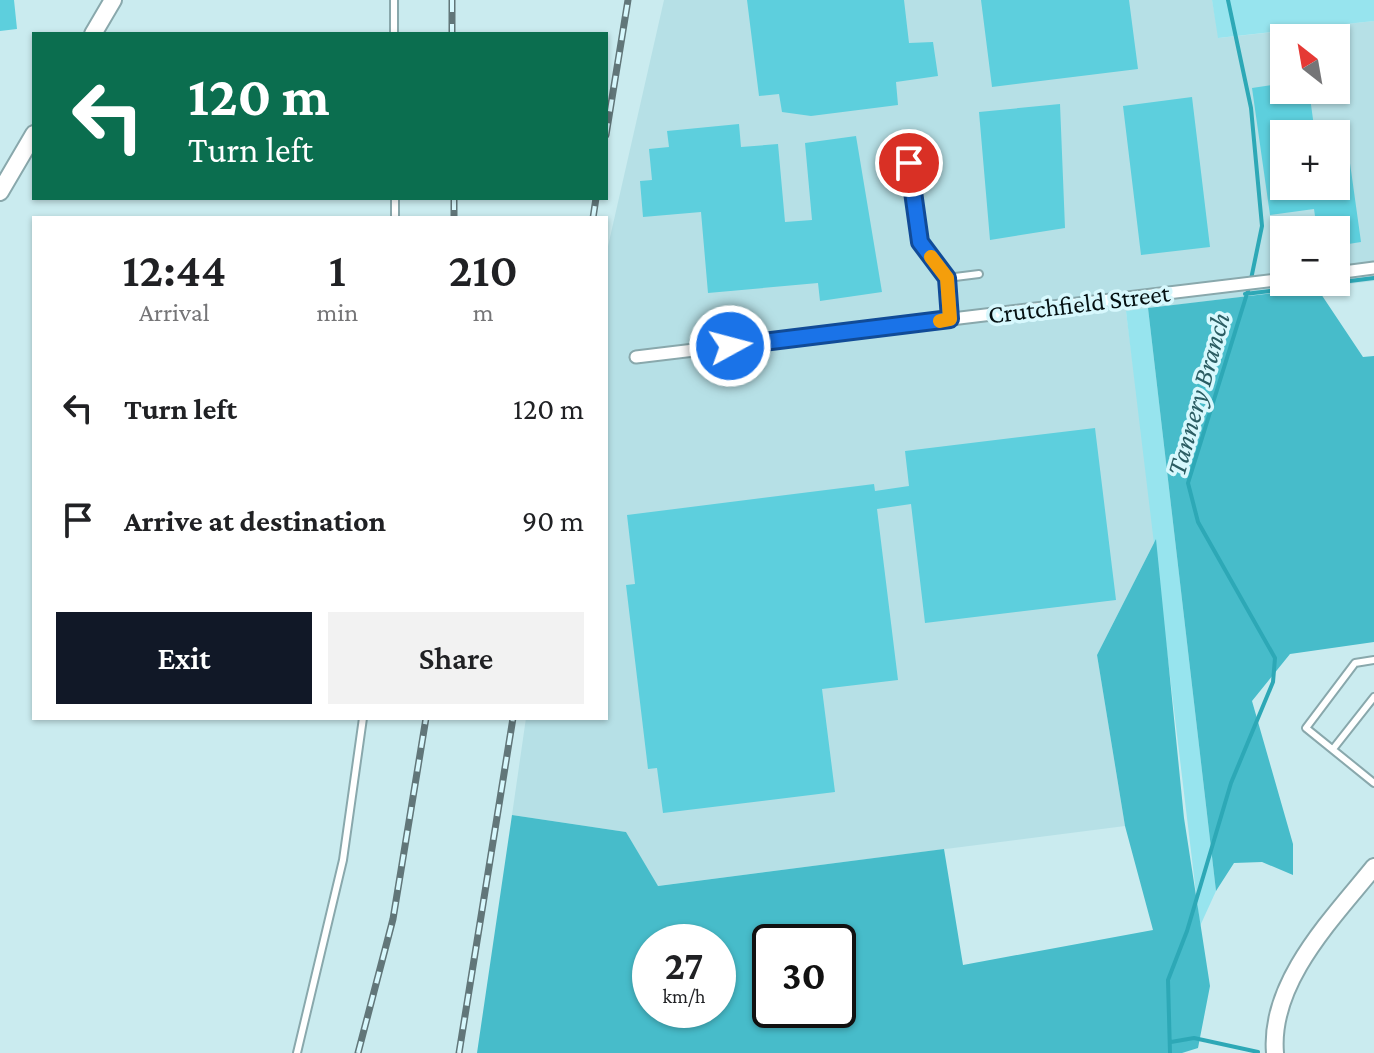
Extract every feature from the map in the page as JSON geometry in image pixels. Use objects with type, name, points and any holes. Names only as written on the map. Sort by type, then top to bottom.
[{"type":"street","points":[[94,32],[113,0]]},
{"type":"street","points":[[0,192],[32,137]]},
{"type":"street","points":[[1350,271],[1374,268]]},
{"type":"street","name":"Crutchfield Street","points":[[636,357],[1270,281]]},
{"type":"street","points":[[1275,1053],[1278,1016],[1293,977],[1320,935],[1374,867]]},
{"type":"lane","points":[[394,0],[394,32]]},
{"type":"lane","points":[[909,163],[920,242],[947,278],[950,319]]},
{"type":"lane","points":[[947,278],[979,274]]},
{"type":"lane","points":[[1374,660],[1355,663],[1306,728],[1374,783]]},
{"type":"lane","points":[[1333,749],[1374,697]]},
{"type":"lane","points":[[297,1053],[343,860],[363,720]]},
{"type":"shaded area","points":[[664,0],[1212,0],[1219,38],[1270,32],[1270,104],[1350,104],[1350,24],[1347,24],[1374,21],[1374,281],[1350,284],[1350,216],[1270,216],[1270,294],[1126,311],[1156,539],[1097,655],[1125,826],[657,886],[626,832],[512,815],[526,720],[608,720],[608,246]]},
{"type":"shaded area","points":[[1212,0],[1374,0],[1374,21],[1270,24],[1270,32],[1218,38]]},
{"type":"shaded area","points":[[1270,294],[1270,296],[1322,296],[1363,357],[1374,356],[1374,642],[1290,654],[1252,701],[1293,844],[1293,875],[1262,862],[1234,863],[1216,891],[1148,308]]},
{"type":"shaded area","points":[[1148,308],[1216,891],[1200,926],[1126,311]]},
{"type":"shaded area","points":[[1156,539],[1184,818],[1210,986],[1198,1048],[1182,1053],[477,1053],[512,815],[626,832],[658,886],[944,849],[963,965],[1153,930],[1125,826],[1097,655]]},
{"type":"building","points":[[0,0],[14,0],[17,29],[0,31]]},
{"type":"building","points":[[747,0],[904,0],[909,43],[933,42],[938,76],[896,82],[898,105],[811,116],[782,112],[779,94],[759,96]]},
{"type":"building","points":[[981,0],[1129,0],[1138,69],[992,87]]},
{"type":"building","points":[[1270,85],[1270,104],[1311,104],[1313,120],[1270,120],[1270,200],[1350,200],[1350,163],[1361,242],[1350,244],[1350,216],[1315,216],[1314,209],[1270,215],[1252,88]]},
{"type":"building","points":[[1192,97],[1210,247],[1141,255],[1123,106]]},
{"type":"building","points":[[1060,104],[1065,228],[990,240],[979,112]]},
{"type":"building","points":[[739,124],[741,147],[778,144],[785,222],[812,220],[805,143],[856,136],[882,292],[820,301],[818,283],[708,293],[701,212],[643,217],[640,181],[652,180],[649,149],[669,147],[667,131]]},
{"type":"building","points":[[1095,428],[1116,600],[925,623],[911,504],[877,509],[898,680],[822,689],[835,792],[663,813],[657,768],[648,769],[626,585],[635,584],[627,515],[874,484],[875,491],[909,486],[905,451]]},
{"type":"waterway","name":"Tannery Branch","points":[[1170,1053],[1168,980],[1187,931],[1231,783],[1273,682],[1275,658],[1198,522],[1188,483],[1250,284],[1262,226],[1251,108],[1228,0]]},
{"type":"waterway","points":[[1245,294],[1374,278]]},
{"type":"waterway","points":[[1171,1042],[1194,1038],[1258,1052]]},
{"type":"railway","points":[[452,0],[452,32]]},
{"type":"railway","points":[[608,123],[628,0]]},
{"type":"railway","points":[[454,200],[454,216]]},
{"type":"railway","points":[[593,216],[596,200]]},
{"type":"railway","points":[[358,1053],[393,919],[426,720]]},
{"type":"railway","points":[[459,1053],[513,720]]},
{"type":"slow traffic","points":[[931,257],[947,278],[950,319],[940,321]]},
{"type":"route","points":[[730,346],[950,319],[947,278],[920,242],[909,163]]}]
